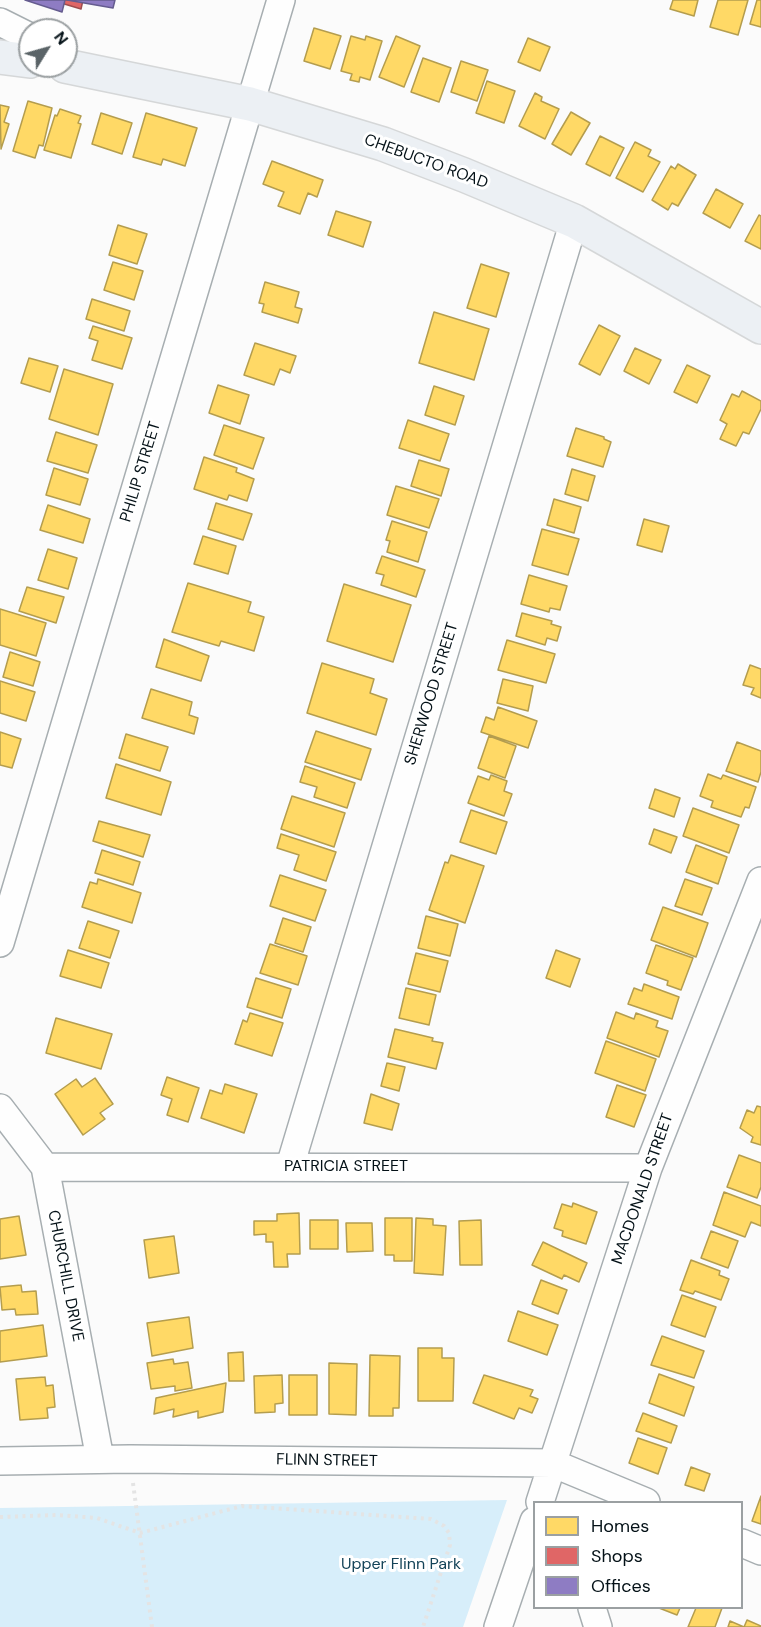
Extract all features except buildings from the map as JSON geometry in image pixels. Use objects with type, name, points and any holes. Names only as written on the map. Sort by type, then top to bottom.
[{"type":"main road","points":[[0,57],[18,59]]},
{"type":"main road","name":"CHEBUCTO ROAD","points":[[78,67],[250,104],[383,144],[573,221],[761,327]]},
{"type":"street","name":"PHILIP STREET","points":[[0,944],[281,0]]},
{"type":"street","points":[[0,22],[18,31]]},
{"type":"street","name":"SHERWOOD STREET","points":[[290,1166],[573,221]]},
{"type":"street","name":"MACDONALD STREET","points":[[541,1501],[648,1168],[761,881]]},
{"type":"street","name":"CHURCHILL DRIVE","points":[[0,1108],[45,1167],[100,1459]]},
{"type":"street","name":"PATRICIA STREET","points":[[45,1167],[648,1168]]},
{"type":"street","name":"FLINN STREET","points":[[0,1461],[130,1459],[552,1463],[641,1501]]},
{"type":"street","points":[[498,1627],[533,1530]]},
{"type":"street","points":[[743,1544],[761,1551]]},
{"type":"street","points":[[592,1609],[598,1627]]},
{"type":"path","points":[[130,1459],[152,1627]]},
{"type":"path","points":[[0,1517],[58,1515],[97,1518],[140,1533],[242,1506],[431,1519],[444,1526],[449,1533],[450,1545],[423,1627]]},
{"type":"green space","name":"Upper Flinn Park","points":[[507,1500],[463,1627],[0,1627],[0,1508]]}]
